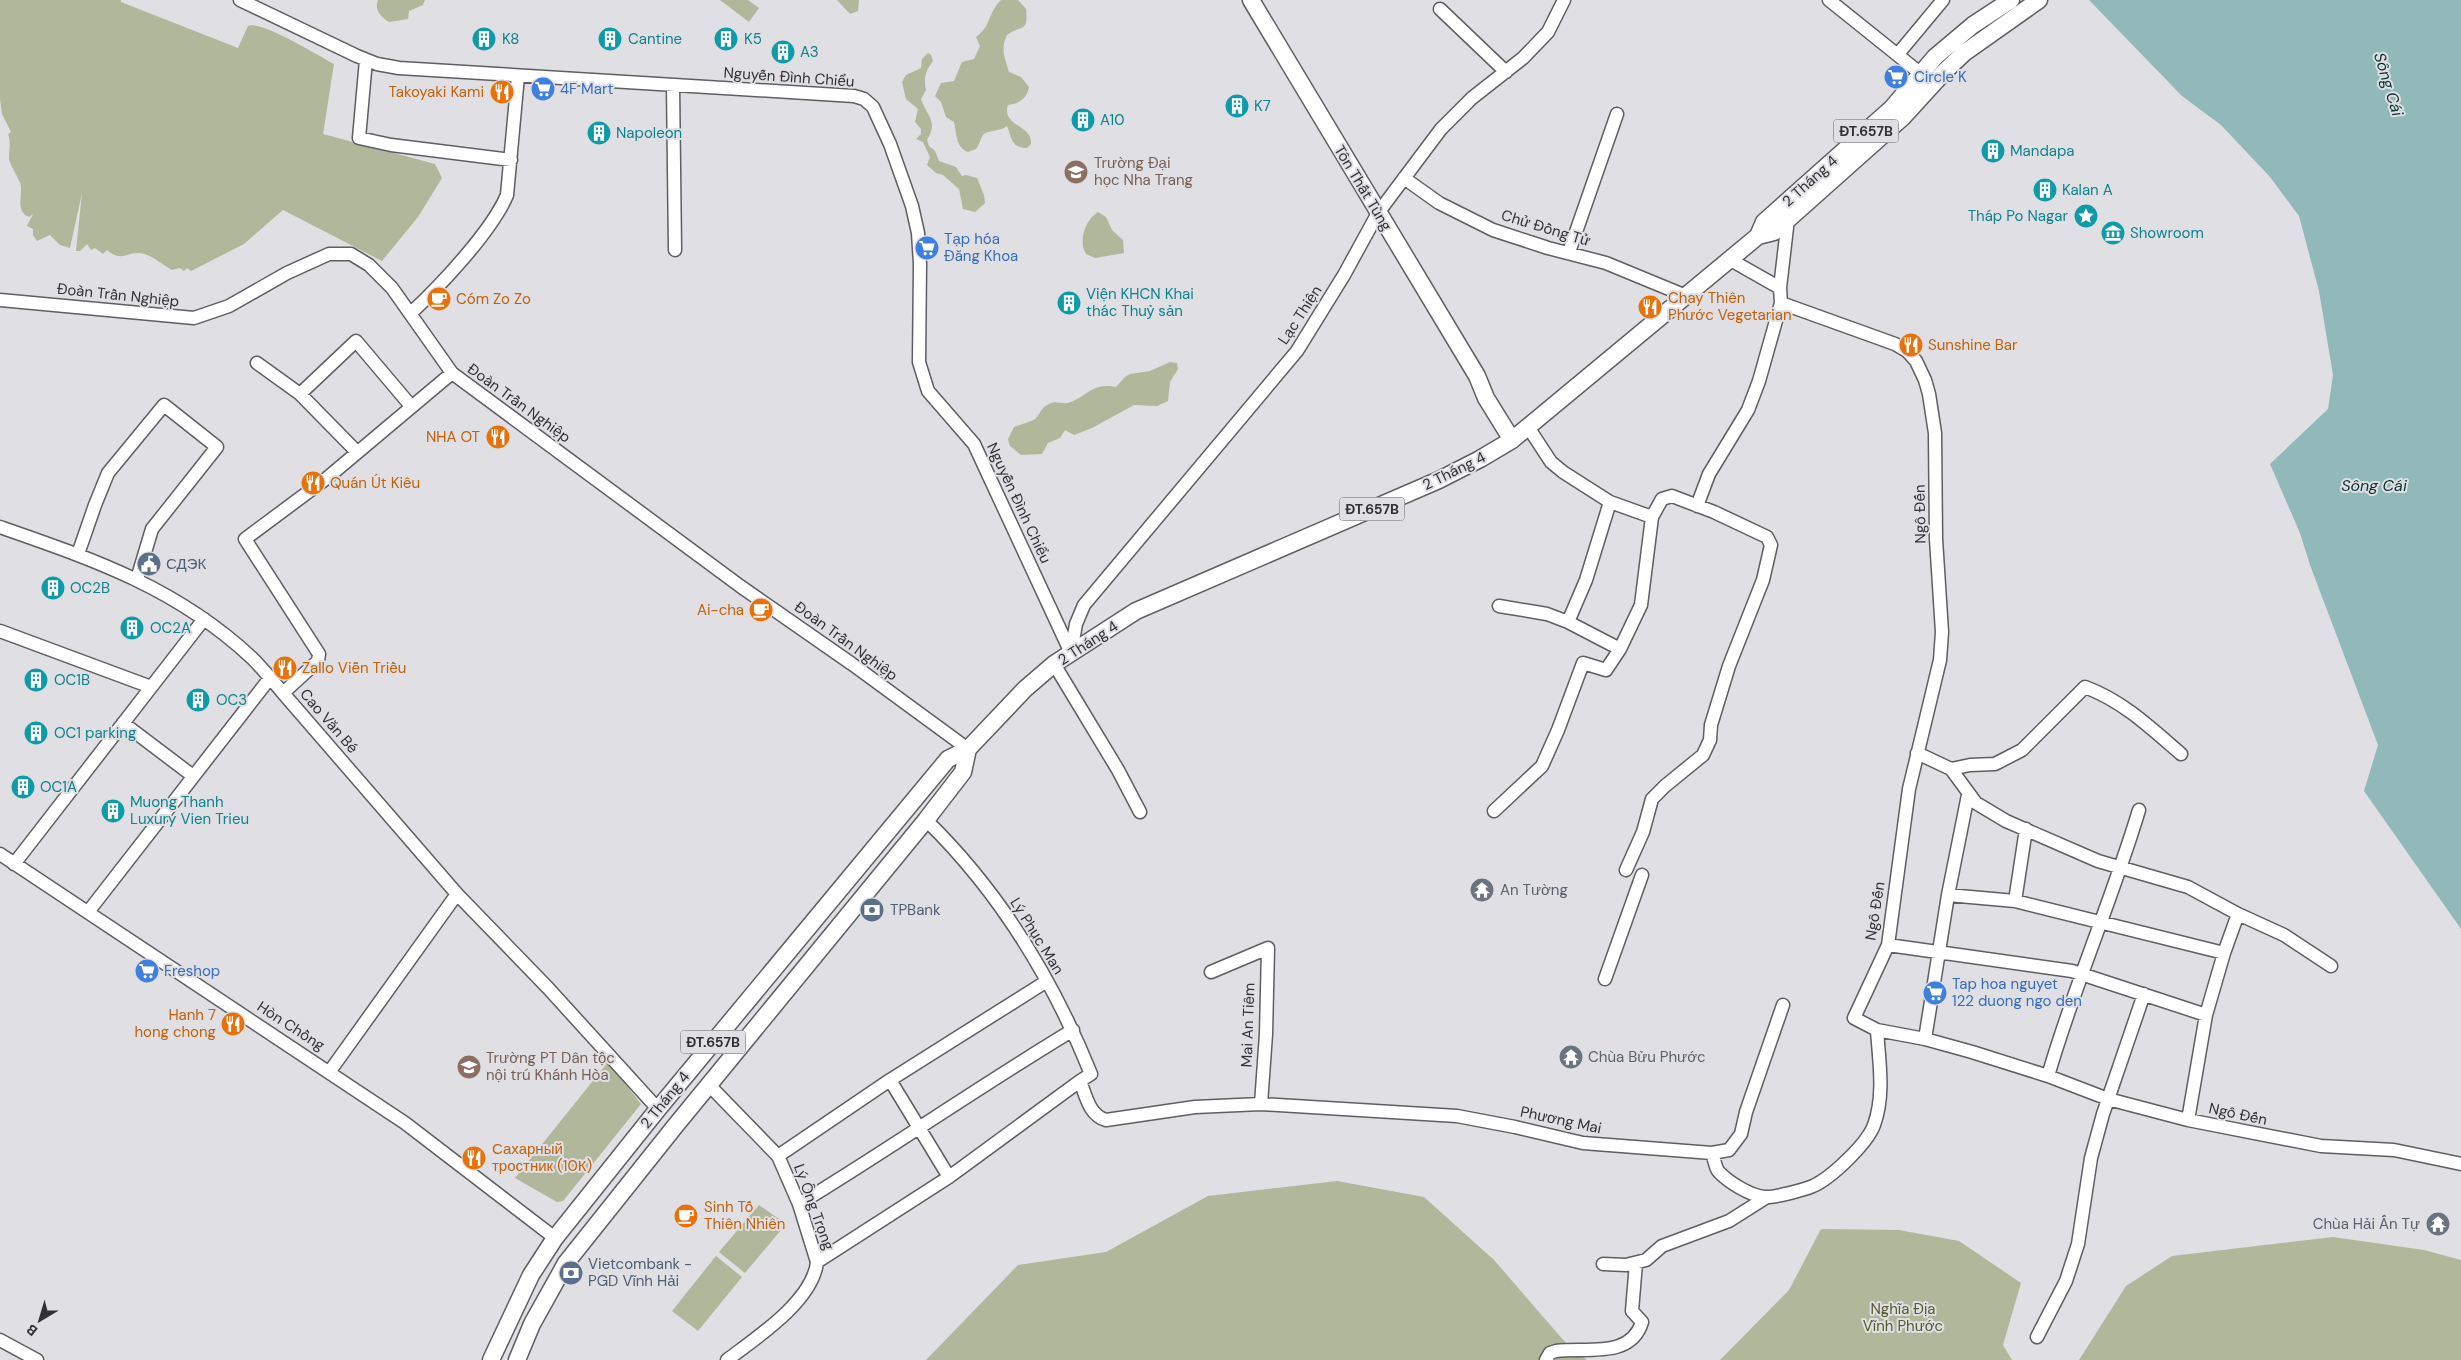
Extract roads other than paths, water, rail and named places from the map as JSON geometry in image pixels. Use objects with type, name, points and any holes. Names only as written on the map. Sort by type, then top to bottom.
[{"type":"main road","name":"Tôn Thất Tùng","points":[[1251,0],[1477,376],[1486,398],[1520,434]]},
{"type":"main road","name":"ĐT.657B","points":[[1978,32],[2011,0]]},
{"type":"main road","name":"ĐT.657B","points":[[1978,32],[2039,0]]},
{"type":"main road","name":"2 Tháng 4","points":[[1758,236],[1764,222],[1892,108],[1920,73],[1978,32]]},
{"type":"main road","name":"2 Tháng 4","points":[[491,1360],[528,1282],[555,1238],[658,1108],[948,759],[968,749],[1026,689],[1054,664],[1136,611],[1439,480],[1480,459],[1520,434],[1729,259],[1758,236],[1774,232],[1902,118],[1978,32]]},
{"type":"main road","name":"2 Tháng 4","points":[[517,1360],[532,1324],[566,1263],[926,820],[963,772],[968,749]]},
{"type":"main road","points":[[555,1238],[566,1263]]},
{"type":"street","name":"Nguyễn Đình Chiểu","points":[[240,0],[366,60],[399,68],[854,96],[864,99],[873,107],[890,144],[909,197],[918,232],[920,264],[918,350],[928,391],[974,444],[1071,653]]},
{"type":"street","name":"Lạc Thiện","points":[[1071,653],[1079,615],[1084,605],[1297,351],[1344,275],[1378,213],[1404,178],[1454,115],[1506,72],[1548,32],[1564,0]]},
{"type":"street","points":[[1829,0],[1920,73]]},
{"type":"street","points":[[1898,54],[1943,0]]},
{"type":"street","points":[[1440,9],[1506,72]]},
{"type":"street","points":[[366,60],[359,138],[391,145],[511,160]]},
{"type":"street","points":[[411,313],[458,263],[495,219],[507,195],[518,76]]},
{"type":"street","points":[[673,85],[675,250]]},
{"type":"street","points":[[1569,252],[1617,114]]},
{"type":"street","name":"Chử Đồng Tử","points":[[1404,178],[1439,203],[1493,230],[1606,263],[1686,296]]},
{"type":"street","points":[[1697,506],[1709,474],[1748,410],[1759,381],[1781,303],[1780,288],[1788,219]]},
{"type":"street","name":"Đoàn Trần Nghiệp","points":[[0,300],[194,318],[229,306],[287,274],[329,254],[351,254],[369,265],[392,288],[452,374],[740,586],[852,664],[968,749]]},
{"type":"street","points":[[1729,259],[1780,288]]},
{"type":"street","name":"Ngô Đến","points":[[1781,303],[1901,348],[1916,361],[1925,380],[1935,432],[1936,539],[1942,632],[1940,660],[1909,789],[1888,944],[1854,1018],[1877,1030],[1925,1039],[2048,1076],[2108,1099],[2188,1120],[2321,1146],[2394,1150],[2461,1164]]},
{"type":"street","points":[[300,394],[356,341],[411,406]]},
{"type":"street","points":[[257,364],[300,394],[357,452]]},
{"type":"street","name":"Cao Văn Bé","points":[[452,374],[411,406],[327,478],[245,539],[318,654],[318,661],[283,692],[458,894],[658,1108]]},
{"type":"street","points":[[78,554],[108,473],[164,405],[217,447],[152,529],[137,579]]},
{"type":"street","points":[[1520,434],[1551,462],[1610,502],[1652,517]]},
{"type":"street","points":[[1494,811],[1542,766],[1558,730],[1583,663],[1606,670],[1620,648],[1640,605],[1652,517],[1662,499],[1672,496],[1714,512],[1767,537],[1771,545],[1763,580],[1729,666],[1711,725],[1710,740],[1703,755],[1652,799],[1643,832],[1626,870]]},
{"type":"street","points":[[1568,622],[1586,580],[1610,502]]},
{"type":"street","points":[[0,527],[78,554],[137,579],[178,602],[204,619],[253,659],[283,692]]},
{"type":"street","points":[[1499,606],[1547,614],[1568,622],[1620,648]]},
{"type":"street","points":[[14,864],[204,619]]},
{"type":"street","points":[[0,631],[151,687]]},
{"type":"street","points":[[1054,664],[1118,770],[1140,812]]},
{"type":"street","points":[[88,912],[270,678]]},
{"type":"street","points":[[1950,769],[1970,765],[1995,764],[2016,754],[2035,740],[2085,687],[2104,694],[2131,711],[2181,754]]},
{"type":"street","points":[[123,723],[193,776]]},
{"type":"street","points":[[1917,753],[1950,769],[1968,795],[1976,803],[1991,812],[2098,860],[2188,887],[2238,914],[2284,935],[2331,966]]},
{"type":"street","points":[[1925,1039],[1948,894],[1968,795]]},
{"type":"street","points":[[2048,1076],[2082,974],[2121,868],[2139,810]]},
{"type":"street","name":"Lý Phục Man","points":[[926,820],[957,850],[977,875],[1000,906],[1047,981],[1073,1030],[1091,1074],[1080,1081]]},
{"type":"street","points":[[2014,901],[2026,829]]},
{"type":"street","name":"Hòn Chồng","points":[[0,854],[330,1071],[445,1151],[555,1238]]},
{"type":"street","points":[[1605,980],[1642,874]]},
{"type":"street","points":[[330,1071],[458,894]]},
{"type":"street","points":[[1948,894],[2014,901],[2102,921],[2224,953]]},
{"type":"street","points":[[2188,1120],[2206,1015],[2224,953],[2238,914]]},
{"type":"street","points":[[1888,944],[2010,961],[2082,974],[2206,1015]]},
{"type":"street","name":"Mai An Tiêm","points":[[1212,972],[1268,948],[1266,1034],[1261,1104]]},
{"type":"street","points":[[778,1156],[890,1080],[1047,981]]},
{"type":"street","points":[[2038,1337],[2066,1281],[2078,1244],[2088,1170],[2108,1099],[2144,994]]},
{"type":"street","name":"Phương Mai","points":[[1080,1081],[1093,1112],[1098,1117],[1106,1120],[1195,1107],[1261,1104],[1457,1116],[1583,1143],[1712,1153],[1729,1150],[1739,1139],[1783,1006]]},
{"type":"street","points":[[798,1204],[868,1162],[987,1082],[1073,1030]]},
{"type":"street","points":[[1603,1264],[1626,1265],[1646,1260],[1662,1246],[1730,1221],[1767,1197],[1813,1186],[1825,1178],[1854,1153],[1870,1134],[1880,1101],[1877,1030]]},
{"type":"street","points":[[890,1080],[950,1177]]},
{"type":"street","points":[[817,1262],[950,1177],[1080,1081]]},
{"type":"street","name":"Lý Ông Trọng","points":[[709,1085],[778,1156],[798,1204],[817,1262],[816,1271],[798,1299],[770,1327],[727,1360]]},
{"type":"street","points":[[1712,1153],[1717,1169],[1726,1178],[1739,1186],[1767,1197]]},
{"type":"street","points":[[1546,1360],[1550,1353],[1556,1351],[1598,1349],[1626,1344],[1635,1338],[1642,1322],[1632,1311],[1636,1263]]},
{"type":"street","points":[[0,1340],[38,1360]]},
{"type":"water","name":"Sông Cái","points":[[2089,0],[2461,0],[2461,929],[2364,791],[2378,745],[2310,565],[2300,533],[2270,464],[2328,409],[2333,375],[2319,291],[2299,216],[2270,177],[2221,125],[2182,96]]},
{"type":"place","name":"K8","points":[[484,39]]},
{"type":"place","name":"Cantine","points":[[610,39]]},
{"type":"place","name":"K5","points":[[726,39]]},
{"type":"place","name":"A3","points":[[783,52]]},
{"type":"place","name":"Circle K","points":[[1896,77]]},
{"type":"place","name":"4F Mart","points":[[543,89]]},
{"type":"place","name":"Takoyaki Kami","points":[[502,92]]},
{"type":"place","name":"K7","points":[[1237,106]]},
{"type":"place","name":"A10","points":[[1083,120]]},
{"type":"place","name":"Napoleon","points":[[599,133]]},
{"type":"place","name":"Mandapa","points":[[1993,151]]},
{"type":"place","name":"Trường Đại học Nha Trang","points":[[1076,172]]},
{"type":"place","name":"Kalan A","points":[[2045,190]]},
{"type":"place","name":"Tháp Po Nagar","points":[[2086,216]]},
{"type":"place","name":"Showroom","points":[[2113,233]]},
{"type":"place","name":"Tạp hóa Đăng Khoa","points":[[927,248]]},
{"type":"place","name":"Cóm Zo Zo","points":[[439,299]]},
{"type":"place","name":"Viện KHCN Khai thác Thuỷ sản","points":[[1069,303]]},
{"type":"place","name":"Chay Thiên Phước Vegetarian","points":[[1650,307]]},
{"type":"place","name":"Sunshine Bar","points":[[1911,345]]},
{"type":"place","name":"NHA OT","points":[[498,437]]},
{"type":"place","name":"Quán Út Kiêu","points":[[313,483]]},
{"type":"place","name":"СДЭК","points":[[149,564]]},
{"type":"place","name":"OC2B","points":[[53,588]]},
{"type":"place","name":"Ai-cha","points":[[761,610]]},
{"type":"place","name":"OC2A","points":[[132,628]]},
{"type":"place","name":"Zallo Viễn Triều","points":[[285,668]]},
{"type":"place","name":"OC1B","points":[[36,680]]},
{"type":"place","name":"OC3","points":[[198,700]]},
{"type":"place","name":"OC1 parking","points":[[36,733]]},
{"type":"place","name":"OC1A","points":[[23,787]]},
{"type":"place","name":"Muong Thanh Luxury Vien Trieu","points":[[113,811]]},
{"type":"place","name":"An Tường","points":[[1482,890]]},
{"type":"place","name":"TPBank","points":[[872,910]]},
{"type":"place","name":"Freshop","points":[[147,971]]},
{"type":"place","name":"Tap hoa nguyet 122 duong ngo den","points":[[1935,993]]},
{"type":"place","name":"Hanh 7 hong chong","points":[[233,1024]]},
{"type":"place","name":"Chùa Bửu Phước","points":[[1571,1057]]},
{"type":"place","name":"Trường PT Dân tộc nội trú Khánh Hòa","points":[[469,1067]]},
{"type":"place","name":"Сахарный тростник (10К)","points":[[474,1158]]},
{"type":"place","name":"Sinh Tố Thiên Nhiên","points":[[686,1216]]},
{"type":"place","name":"Chùa Hải Ấn Tự","points":[[2438,1224]]},
{"type":"place","name":"Vietcombank - PGD Vĩnh Hải","points":[[571,1273]]},
{"type":"park label","name":"Nghĩa Địa Vĩnh Phước","points":[[1903,1318]]}]
